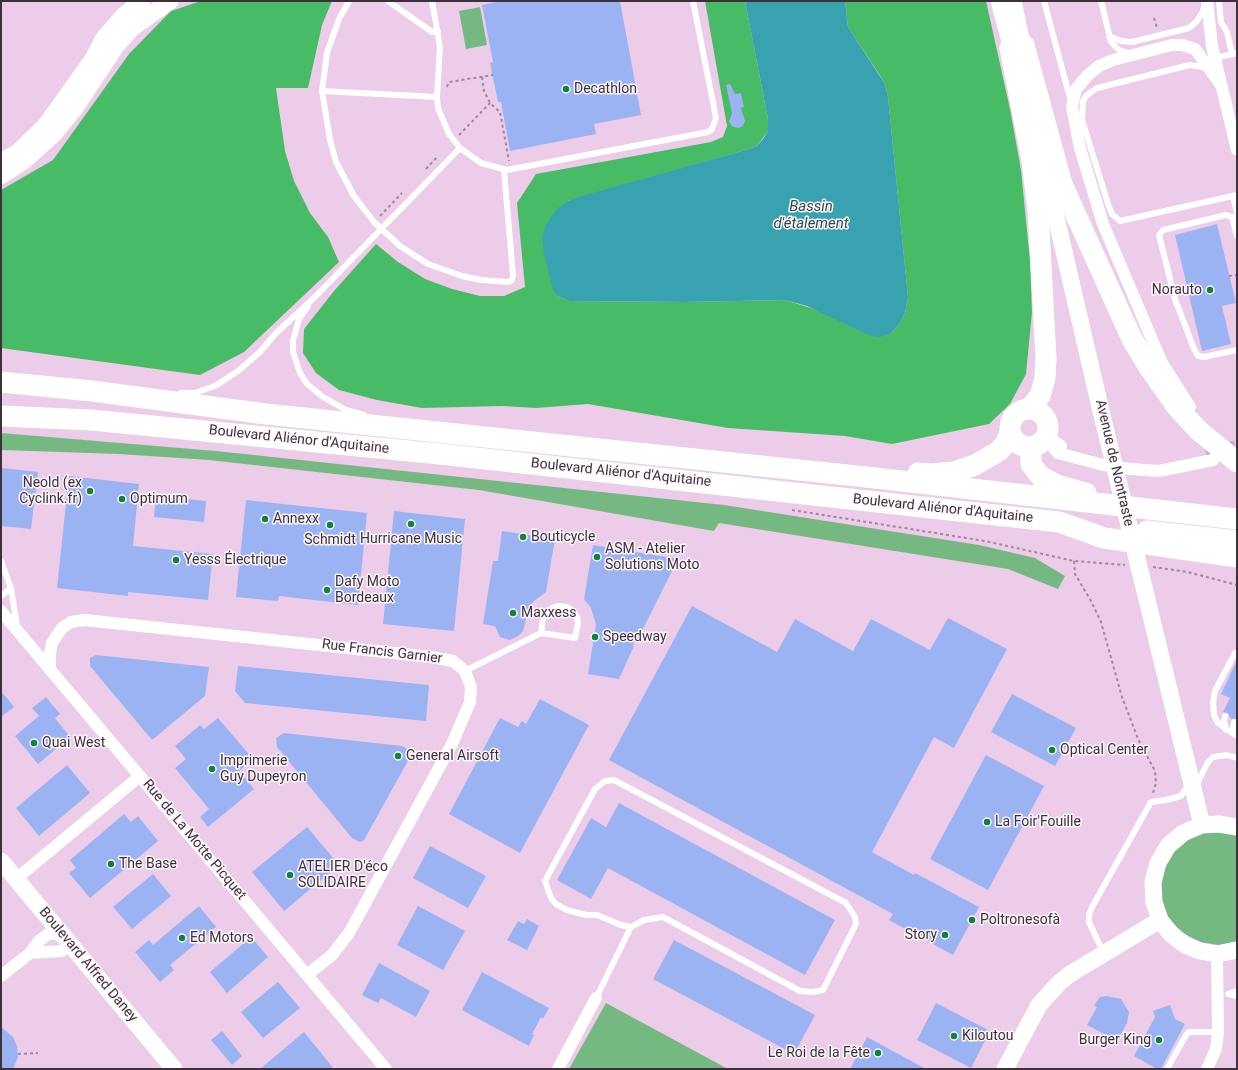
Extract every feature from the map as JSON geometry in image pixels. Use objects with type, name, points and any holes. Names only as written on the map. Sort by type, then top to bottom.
[{"type":"highway","points":[[1017,46],[1038,210],[1046,358],[1045,378],[1040,396],[1030,408]]},
{"type":"highway","points":[[1017,46],[1062,184],[1132,339],[1176,407],[1198,430],[1237,462]]},
{"type":"highway","name":"Boulevard Aliénor d'Aquitaine","points":[[1,382],[92,391],[266,414],[866,476],[1237,519]]},
{"type":"highway","points":[[866,476],[883,470],[931,474],[954,472],[975,464],[1000,451],[1006,443],[1010,426],[1015,415],[1024,409],[1030,408],[1042,413],[1046,418],[1042,440],[1031,453],[1031,464],[1040,476],[1057,485],[1080,492],[1154,510]]},
{"type":"highway","points":[[1,410],[60,417]]},
{"type":"highway","name":"Boulevard Aliénor d'Aquitaine","points":[[1,416],[60,417],[455,456],[1059,522],[1104,538],[1237,557]]},
{"type":"highway","points":[[1010,431],[1012,437],[1021,445],[1042,440]]},
{"type":"highway","points":[[1059,522],[1237,540]]},
{"type":"highway","points":[[1196,552],[1237,563]]},
{"type":"street","points":[[1,162],[18,152],[46,125],[89,65],[104,38],[124,15],[142,1]]},
{"type":"street","points":[[1,176],[24,161],[54,134],[75,108],[116,46],[132,28],[170,1]]},
{"type":"street","name":"Avenue de Nontraste","points":[[999,1],[1017,46]]},
{"type":"street","name":"Avenue de Nontraste","points":[[1013,1],[1017,46],[1029,100],[1101,411],[1202,825]]},
{"type":"street","points":[[1206,1],[1212,63],[1221,85],[1237,150]]},
{"type":"street","points":[[1212,63],[1195,50],[1182,45],[1172,45],[1142,54],[1113,60],[1099,66],[1088,75],[1076,89],[1072,107],[1080,148],[1103,224],[1162,363],[1183,398],[1205,426],[1237,455]]},
{"type":"street","points":[[1042,440],[1058,452],[1072,457],[1131,469],[1159,471],[1210,457]]},
{"type":"street","name":"Rue de La Motte Picquet","points":[[1,611],[386,1069]]},
{"type":"street","name":"Rue Francis Garnier","points":[[50,670],[50,653],[52,643],[62,628],[71,622],[85,620],[431,657],[453,661],[465,671]]},
{"type":"street","points":[[307,976],[332,955],[349,933],[452,744],[470,702],[471,687],[465,671]]},
{"type":"street","points":[[9,878],[140,776]]},
{"type":"street","points":[[1237,827],[1219,824],[1202,825],[1183,833],[1168,846],[1158,863],[1153,882],[1154,902],[1160,920],[1171,934],[1185,945],[1200,952],[1218,954],[1237,950]]},
{"type":"street","name":"Boulevard Alfred Daney","points":[[1,861],[9,878],[48,934],[64,945],[174,1069]]},
{"type":"street","name":"Boulevard Alfred Daney","points":[[9,878],[64,945],[160,1069]]},
{"type":"street","points":[[1005,1069],[1039,1005],[1059,983],[1070,974],[1160,920]]},
{"type":"street","points":[[1,976],[30,953],[38,942],[48,934]]},
{"type":"street","points":[[30,953],[64,945]]},
{"type":"street","points":[[1207,1069],[1216,1049],[1223,994],[1218,954]]},
{"type":"street","points":[[558,1069],[596,998]]},
{"type":"lane","points":[[349,1],[339,19],[328,53],[322,91],[330,140],[336,162],[354,196],[381,229],[400,246],[428,264],[462,276],[481,280],[508,282],[512,280],[513,275],[504,170]]},
{"type":"lane","points":[[388,1],[432,32],[438,31]]},
{"type":"lane","points":[[432,1],[440,47],[437,97],[443,124],[460,148],[481,163],[504,170],[530,167],[708,132],[712,129],[716,118],[693,1]]},
{"type":"lane","points":[[1044,1],[1072,107]]},
{"type":"lane","points":[[1101,1],[1111,42],[1119,50],[1124,52],[1142,54]]},
{"type":"lane","points":[[1109,36],[1121,41],[1132,42],[1189,28],[1197,21],[1203,11],[1206,1]]},
{"type":"lane","points":[[1219,1],[1222,22],[1235,53],[1212,63],[1190,65],[1097,88],[1087,95],[1082,113],[1090,146],[1109,207],[1117,219],[1124,222],[1235,196],[1237,236]]},
{"type":"lane","points":[[322,91],[437,97]]},
{"type":"lane","points":[[175,394],[195,393],[215,386],[238,372],[260,352],[295,314],[315,297],[460,148]]},
{"type":"lane","points":[[1235,215],[1226,215],[1163,230],[1159,235],[1175,299],[1198,356],[1204,357],[1237,350]]},
{"type":"lane","points":[[315,297],[299,319],[295,329],[293,352],[300,373],[307,384],[323,397],[346,410],[370,416]]},
{"type":"lane","points":[[92,391],[161,393]]},
{"type":"lane","points":[[384,420],[442,433]]},
{"type":"lane","points":[[1,561],[11,588],[18,632]]},
{"type":"lane","points":[[1,596],[11,588]]},
{"type":"lane","points":[[465,671],[541,633],[576,638],[578,623],[577,617],[572,610],[567,607],[560,606],[552,608],[543,618],[541,633]]},
{"type":"lane","points":[[1236,654],[1215,691],[1213,703],[1216,719],[1226,730],[1237,736]]},
{"type":"lane","points":[[1225,716],[1224,721],[1226,730]]},
{"type":"lane","points":[[1234,722],[1234,727],[1237,730]]},
{"type":"lane","points":[[1104,954],[1089,922],[1089,915],[1151,802],[1181,796],[1192,786],[1208,762],[1213,758],[1227,755],[1237,758]]},
{"type":"lane","points":[[596,998],[631,927],[644,920],[663,917],[800,991],[813,992],[823,990],[856,924],[855,917],[846,903],[614,780],[606,781],[595,789],[545,881],[551,898],[556,904],[567,910],[586,915],[597,915],[621,926],[631,927]]},
{"type":"lane","points":[[1223,994],[1237,990]]},
{"type":"lane","points":[[1223,994],[1237,996]]},
{"type":"lane","points":[[1167,1069],[1189,1032],[1218,1032]]},
{"type":"path","points":[[438,90],[443,90],[449,82],[493,75]]},
{"type":"path","points":[[1230,276],[1237,275]]},
{"type":"path","points":[[788,510],[985,541],[1074,561],[1129,565]]},
{"type":"path","points":[[1074,561],[1075,574],[1091,601],[1101,622],[1122,697],[1138,739],[1155,771],[1156,783],[1151,802]]},
{"type":"path","points":[[1149,567],[1188,572],[1237,585]]},
{"type":"path","points":[[18,1054],[38,1054]]},
{"type":"green space","points":[[201,1],[332,1],[322,25],[308,88],[276,88],[285,151],[294,181],[310,213],[328,237],[339,262],[244,352],[200,375],[1,348],[1,190],[53,160],[129,54],[171,11]]},
{"type":"green space","points":[[705,1],[745,1],[768,119],[768,131],[757,146],[749,149],[568,201],[558,296],[569,301],[685,302],[785,300],[891,333],[900,323],[905,313],[908,297],[888,97],[885,84],[848,27],[845,1],[986,1],[1010,109],[1021,170],[1030,261],[1032,312],[1026,374],[1010,404],[989,424],[892,444],[845,436],[728,428],[588,404],[536,408],[503,406],[422,408],[377,400],[339,390],[316,373],[303,353],[304,329],[334,291],[376,244],[398,262],[425,279],[452,289],[480,296],[504,296],[525,287],[517,203],[536,174],[711,142],[723,137],[727,126]]},
{"type":"green space","points":[[480,7],[487,45],[466,49],[459,11]]},
{"type":"green space","points":[[1,433],[216,451],[724,505],[979,545],[1035,558],[1065,576],[1058,589],[1008,569],[719,523],[714,531],[479,490],[209,460],[119,454],[1,450]]},
{"type":"green space","points":[[1222,831],[1237,835],[1237,941],[1219,945],[1200,942],[1183,933],[1169,919],[1162,903],[1160,884],[1164,867],[1173,851],[1187,839],[1204,832]]},
{"type":"green space","points":[[606,1003],[728,1069],[569,1069]]},
{"type":"water","name":"Bassin d'étalement","points":[[745,1],[845,1],[848,27],[885,84],[888,97],[908,297],[905,313],[900,323],[891,333],[880,337],[871,336],[807,306],[785,300],[685,302],[569,301],[558,296],[553,290],[544,253],[542,237],[546,224],[558,208],[568,201],[582,196],[749,149],[757,146],[763,139],[768,131],[768,119]]},
{"type":"building","name":"Decathlon","points":[[501,1],[620,1],[641,115],[594,124],[596,134],[510,151],[501,102],[498,102],[490,63],[493,62],[482,5]]},
{"type":"building","points":[[730,84],[735,94],[741,93],[744,107],[741,108],[745,121],[743,126],[739,128],[733,127],[729,122],[732,113],[726,85]]},
{"type":"building","name":"Norauto","points":[[1217,224],[1236,303],[1222,306],[1231,344],[1202,351],[1175,235]]},
{"type":"building","points":[[2,468],[38,472],[31,529],[1,526]]},
{"type":"building","points":[[69,476],[139,484],[133,546],[213,554],[208,600],[128,592],[128,596],[57,588]]},
{"type":"building","points":[[156,496],[206,501],[204,522],[154,517]]},
{"type":"building","points":[[246,500],[367,513],[358,605],[279,596],[278,601],[236,597]]},
{"type":"building","points":[[394,511],[465,519],[454,631],[383,624]]},
{"type":"building","points":[[502,531],[555,539],[546,592],[534,601],[529,608],[523,631],[518,636],[510,640],[500,637],[495,626],[483,624],[493,561],[498,561]]},
{"type":"building","points":[[593,545],[678,559],[638,639],[634,639],[633,648],[619,679],[588,674],[596,624],[591,608],[584,599]]},
{"type":"building","points":[[692,606],[777,652],[795,619],[853,651],[871,619],[930,650],[948,618],[1007,649],[954,748],[934,737],[872,852],[914,875],[915,873],[979,907],[953,955],[889,920],[893,914],[609,760]]},
{"type":"building","points":[[96,655],[209,667],[205,696],[152,740],[90,666],[90,658]]},
{"type":"building","points":[[1237,660],[1237,719],[1231,719],[1228,713],[1223,712],[1230,698],[1221,694]]},
{"type":"building","points":[[238,666],[429,685],[426,721],[245,703],[235,691]]},
{"type":"building","points":[[1,691],[14,707],[1,717]]},
{"type":"building","points":[[1012,694],[1076,728],[1055,766],[991,732]]},
{"type":"building","points":[[46,697],[60,714],[55,718],[70,737],[38,764],[15,736],[39,716],[32,708]]},
{"type":"building","points":[[540,699],[589,725],[520,853],[449,814],[500,718],[518,727],[522,721],[526,724]]},
{"type":"building","points":[[218,718],[253,759],[239,771],[254,789],[208,827],[200,817],[209,809],[175,768],[186,759],[175,746],[200,725],[204,729]]},
{"type":"building","points":[[284,733],[402,746],[409,750],[409,759],[364,840],[360,842],[352,838],[277,747],[276,738]]},
{"type":"building","name":"La Foir'Fouille","points":[[986,755],[1044,786],[988,890],[930,859]]},
{"type":"building","points":[[67,765],[90,793],[39,836],[16,808]]},
{"type":"building","points":[[619,803],[835,920],[805,975],[608,868],[591,899],[557,880],[591,818],[606,827]]},
{"type":"building","points":[[124,814],[131,822],[138,816],[158,841],[90,898],[69,873],[76,868],[70,860]]},
{"type":"building","points":[[307,827],[339,865],[284,911],[252,872]]},
{"type":"building","points":[[430,846],[486,876],[468,908],[413,878]]},
{"type":"building","points":[[153,874],[171,896],[132,929],[113,907]]},
{"type":"building","points":[[199,906],[216,927],[170,965],[174,970],[160,982],[135,952],[149,940],[153,945]]},
{"type":"building","points":[[418,906],[465,931],[443,970],[397,945]]},
{"type":"building","points":[[527,919],[539,926],[527,950],[507,940],[518,921],[524,924]]},
{"type":"building","points":[[251,937],[268,957],[227,993],[210,972]]},
{"type":"building","points":[[674,940],[815,1015],[794,1054],[653,979]]},
{"type":"building","points":[[379,963],[430,991],[416,1017],[381,998],[378,1003],[362,995]]},
{"type":"building","points":[[482,972],[549,1008],[543,1019],[541,1017],[532,1034],[534,1035],[529,1046],[462,1010]]},
{"type":"building","points":[[278,982],[300,1008],[263,1038],[241,1012]]},
{"type":"building","points":[[1107,996],[1121,999],[1129,1012],[1127,1023],[1117,1041],[1087,1025],[1097,1007],[1094,1005],[1100,997]]},
{"type":"building","name":"Kiloutou","points":[[936,1003],[990,1031],[971,1068],[917,1040]]},
{"type":"building","name":"Burger King","points":[[1170,1005],[1175,1019],[1185,1024],[1161,1069],[1157,1069],[1134,1056],[1155,1017],[1153,1011]]},
{"type":"building","points":[[1,1027],[13,1037],[17,1046],[18,1057],[13,1069],[1,1069]]},
{"type":"building","points":[[222,1031],[242,1056],[232,1065],[211,1040]]},
{"type":"building","points":[[304,1032],[334,1069],[260,1069]]},
{"type":"building","name":"Le Roi de la Fête","points":[[867,1037],[926,1069],[850,1069]]},
{"type":"tunnel","points":[[1206,453],[1237,446]]},
{"type":"place","name":"Decathlon","points":[[566,89]]},
{"type":"place","name":"Norauto","points":[[1210,290]]},
{"type":"place","name":"Neold (ex Cyclink.fr)","points":[[90,491]]},
{"type":"place","name":"Optimum","points":[[122,499]]},
{"type":"place","name":"Annexx","points":[[265,519]]},
{"type":"place","name":"Hurricane Music","points":[[411,524]]},
{"type":"place","name":"Schmidt","points":[[330,525]]},
{"type":"place","name":"Bouticycle","points":[[523,537]]},
{"type":"place","name":"ASM - Atelier Solutions Moto","points":[[597,557]]},
{"type":"place","name":"Yesss Électrique","points":[[176,560]]},
{"type":"place","name":"Dafy Moto Bordeaux","points":[[327,590]]},
{"type":"place","name":"Maxxess","points":[[513,613]]},
{"type":"place","name":"Speedway","points":[[595,637]]},
{"type":"place","name":"Quai West","points":[[34,743]]},
{"type":"place","name":"Optical Center","points":[[1052,750]]},
{"type":"place","name":"General Airsoft","points":[[398,756]]},
{"type":"place","name":"Imprimerie Guy Dupeyron","points":[[212,769]]},
{"type":"place","name":"La Foir'Fouille","points":[[987,822]]},
{"type":"place","name":"The Base","points":[[111,864]]},
{"type":"place","name":"ATELIER D'éco SOLIDAIRE","points":[[290,875]]},
{"type":"place","name":"Poltronesofà","points":[[972,920]]},
{"type":"place","name":"Story","points":[[945,935]]},
{"type":"place","name":"Ed Motors","points":[[182,938]]},
{"type":"place","name":"Kiloutou","points":[[954,1036]]},
{"type":"place","name":"Burger King","points":[[1159,1040]]},
{"type":"place","name":"Le Roi de la Fête","points":[[878,1053]]}]
